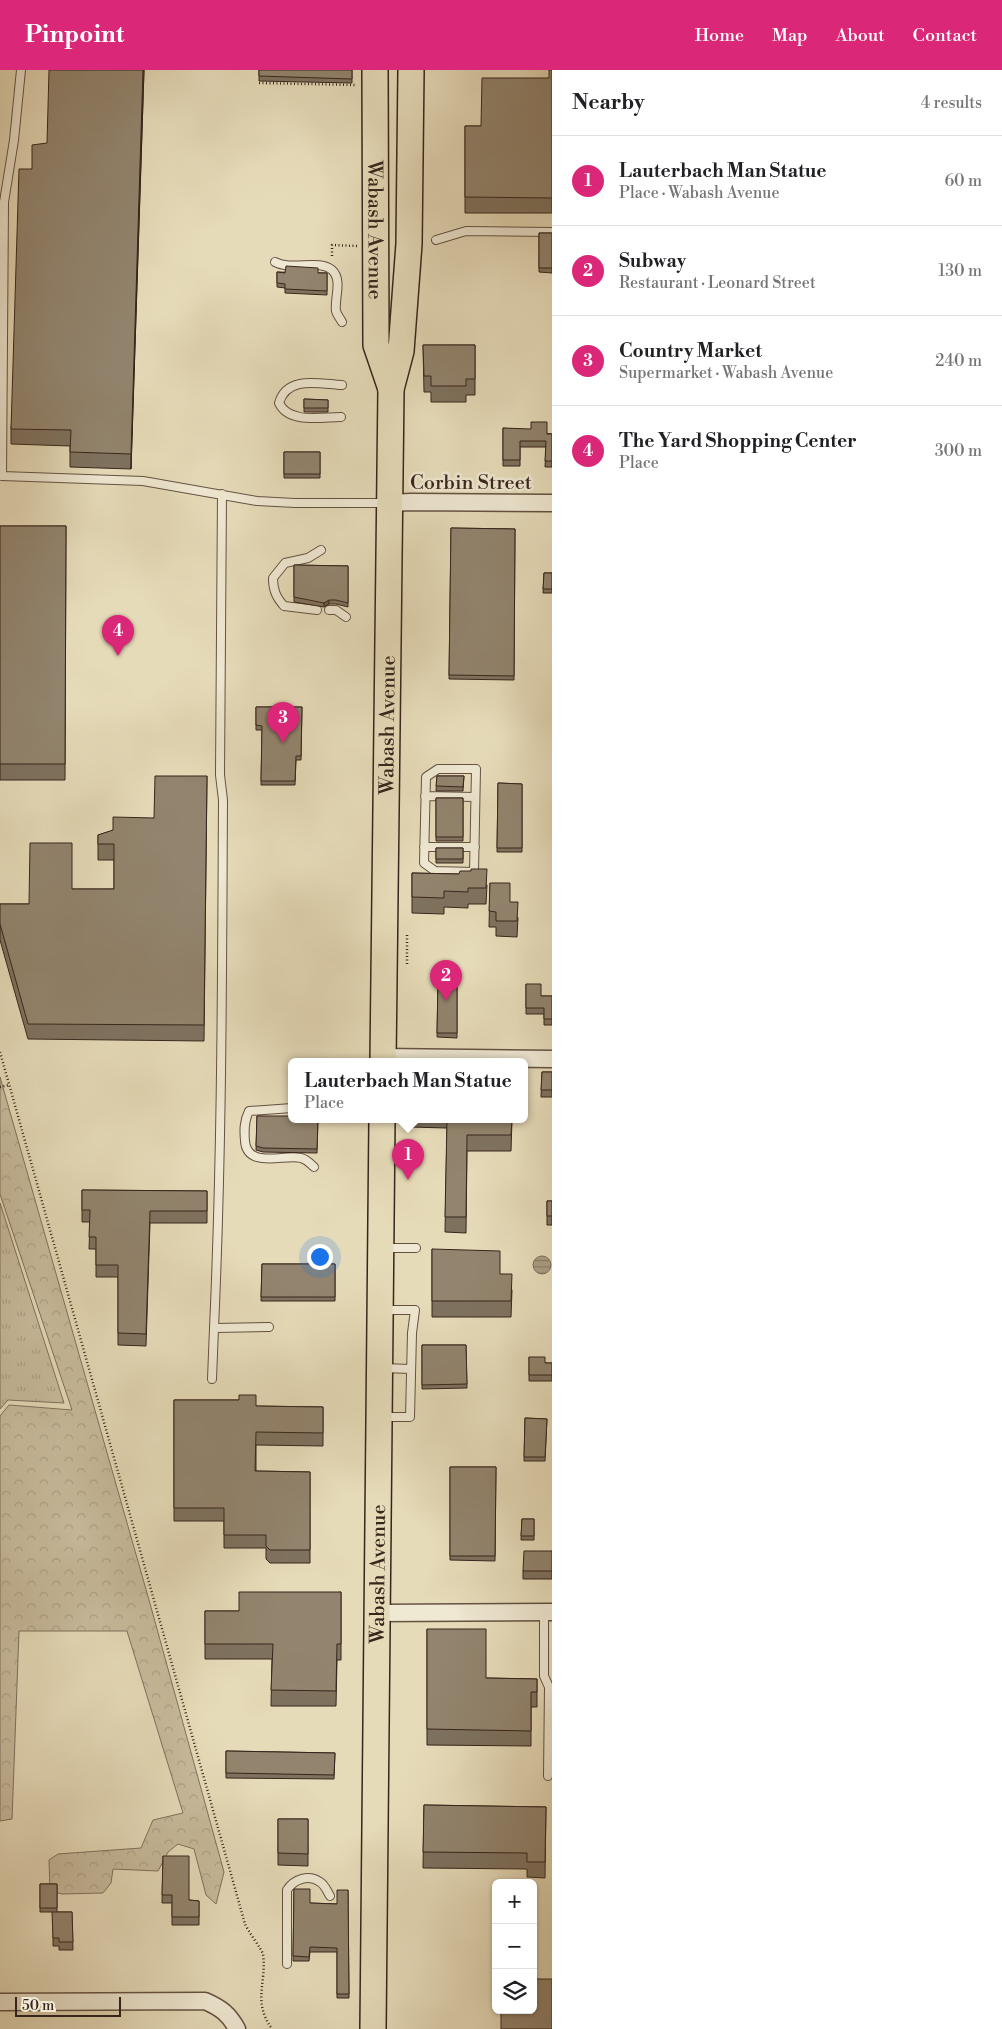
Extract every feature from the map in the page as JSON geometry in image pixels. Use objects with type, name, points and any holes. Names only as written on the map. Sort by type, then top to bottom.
[{"type":"main road","name":"Wabash Avenue","points":[[383,1058],[391,388],[402,351],[409,244],[411,70]]},
{"type":"main road","name":"Wabash Avenue","points":[[367,78],[376,345],[391,388]]},
{"type":"main road","name":"Wabash Avenue","points":[[373,2029],[382,1123]]},
{"type":"street","name":"Corbin Street","points":[[389,503],[552,503]]},
{"type":"street","points":[[528,1059],[552,1059]]},
{"type":"street","points":[[377,1613],[548,1612]]},
{"type":"street","points":[[0,2002],[205,2001],[218,2007],[229,2016],[237,2029]]},
{"type":"lane","points":[[22,70],[14,140],[4,202],[2,476],[143,481],[264,502],[389,503]]},
{"type":"lane","points":[[436,240],[466,231],[552,232]]},
{"type":"lane","points":[[275,262],[283,266],[322,266],[331,270],[337,279],[336,313],[342,322]]},
{"type":"lane","points":[[341,417],[288,414],[282,410],[279,402],[282,393],[288,387],[297,384],[342,385]]},
{"type":"lane","points":[[212,1379],[218,1244],[221,1048],[223,800],[220,767],[222,494]]},
{"type":"lane","points":[[317,610],[284,606],[273,589],[273,578],[285,563],[308,558],[321,550]]},
{"type":"lane","points":[[329,610],[336,610],[346,618]]},
{"type":"lane","points":[[438,769],[476,769],[474,872],[435,871],[424,863],[425,796],[426,777],[438,769]]},
{"type":"lane","points":[[425,796],[475,797]]},
{"type":"lane","points":[[424,847],[475,847]]},
{"type":"lane","points":[[288,1108],[250,1111],[245,1120],[245,1145],[248,1152],[255,1157],[302,1158],[314,1167]]},
{"type":"lane","points":[[381,1248],[416,1248]]},
{"type":"lane","points":[[379,1417],[410,1417],[415,1310],[380,1310]]},
{"type":"lane","points":[[214,1328],[268,1327]]},
{"type":"lane","points":[[380,1368],[411,1368]]},
{"type":"lane","points":[[548,1612],[544,1676],[549,1687],[548,1776]]},
{"type":"lane","points":[[286,1964],[287,1890],[297,1880],[316,1880],[322,1883],[330,1896]]},
{"type":"path","points":[[259,83],[367,78]]},
{"type":"path","points":[[332,256],[332,245],[354,245],[360,248]]},
{"type":"path","points":[[406,964],[407,933]]},
{"type":"path","points":[[0,1052],[245,1924],[252,1938],[262,1951],[264,1964],[260,1990],[261,2003],[266,2021],[272,2029]]},
{"type":"path","points":[[0,1087],[9,1085]]},
{"type":"green space","points":[[0,1077],[149,1600],[224,1872],[216,1904],[206,1895],[194,1849],[178,1844],[168,1852],[158,1871],[113,1869],[111,1883],[103,1893],[62,1894],[50,1891],[49,1860],[58,1854],[141,1848],[153,1820],[183,1813],[127,1631],[19,1631],[12,1819],[0,1821],[0,1416],[9,1405],[72,1410],[0,1194]]},
{"type":"green space","points":[[0,1203],[64,1403],[8,1400],[0,1409]]},
{"type":"shaded area","points":[[542,1256],[548,1259],[551,1265],[548,1271],[542,1274],[536,1271],[533,1265],[536,1259]]},
{"type":"building","points":[[49,70],[143,70],[131,454],[70,452],[71,430],[11,429],[19,169],[32,169],[32,145],[47,143]]},
{"type":"building","points":[[259,70],[352,70],[352,79],[259,76]]},
{"type":"building","points":[[549,70],[552,70],[552,198],[465,197],[465,126],[481,126],[482,78],[549,78]]},
{"type":"building","points":[[539,233],[552,233],[552,268],[539,268]]},
{"type":"building","points":[[286,266],[318,268],[318,273],[327,273],[327,291],[285,289],[285,284],[277,283],[277,272],[285,273]]},
{"type":"building","points":[[423,345],[475,345],[475,379],[466,379],[466,386],[431,386],[431,376],[424,376]]},
{"type":"building","points":[[304,399],[328,400],[328,408],[304,408]]},
{"type":"building","points":[[531,422],[547,422],[547,434],[552,434],[552,461],[545,461],[546,441],[520,441],[520,460],[503,460],[503,428],[531,429]]},
{"type":"building","points":[[284,452],[320,452],[320,474],[284,474]]},
{"type":"building","points":[[0,526],[66,526],[65,764],[0,764]]},
{"type":"building","points":[[451,528],[515,529],[514,676],[449,675]]},
{"type":"building","points":[[294,565],[348,566],[348,603],[329,600],[324,603],[294,597]]},
{"type":"building","points":[[544,573],[552,573],[552,589],[543,589]]},
{"type":"building","points":[[256,707],[302,707],[301,756],[296,756],[295,781],[261,781],[262,726],[256,725]]},
{"type":"building","points":[[155,776],[207,776],[204,1025],[28,1024],[0,924],[0,904],[29,904],[30,843],[72,843],[72,889],[114,889],[114,844],[98,844],[98,835],[113,830],[113,817],[154,818]]},
{"type":"building","points":[[437,776],[464,776],[463,787],[436,786]]},
{"type":"building","points":[[498,783],[522,784],[522,848],[497,848]]},
{"type":"building","points":[[436,798],[463,798],[463,837],[436,837]]},
{"type":"building","points":[[436,848],[463,848],[463,859],[436,859]]},
{"type":"building","points":[[471,869],[487,869],[486,888],[468,888],[468,892],[444,891],[444,898],[412,897],[412,873],[459,874],[460,871],[471,871]]},
{"type":"building","points":[[490,883],[510,883],[510,902],[518,902],[517,921],[496,921],[496,912],[489,911]]},
{"type":"building","points":[[438,981],[457,982],[457,1033],[437,1033]]},
{"type":"building","points":[[526,984],[541,984],[541,996],[552,996],[552,1019],[544,1019],[544,1008],[526,1008]]},
{"type":"building","points":[[542,1072],[552,1072],[552,1090],[541,1090]]},
{"type":"building","points":[[257,1116],[288,1116],[288,1123],[318,1123],[317,1149],[263,1148],[256,1146]]},
{"type":"building","points":[[447,1123],[512,1123],[511,1135],[467,1135],[466,1217],[445,1217]]},
{"type":"building","points":[[82,1190],[207,1191],[207,1211],[150,1211],[146,1334],[118,1333],[118,1265],[96,1265],[96,1237],[89,1237],[90,1210],[82,1210]]},
{"type":"building","points":[[547,1201],[552,1201],[552,1216],[547,1216]]},
{"type":"building","points":[[432,1249],[500,1251],[500,1274],[512,1274],[511,1301],[432,1301]]},
{"type":"building","points":[[262,1264],[335,1264],[335,1297],[261,1297]]},
{"type":"building","points":[[422,1345],[466,1345],[467,1384],[422,1385]]},
{"type":"building","points":[[529,1357],[545,1357],[545,1363],[552,1363],[552,1375],[529,1375]]},
{"type":"building","points":[[239,1395],[256,1395],[256,1406],[323,1407],[323,1433],[256,1432],[255,1471],[310,1472],[310,1550],[270,1550],[266,1546],[266,1535],[224,1535],[224,1508],[174,1508],[174,1400],[239,1400]]},
{"type":"building","points":[[525,1418],[547,1419],[545,1457],[524,1457]]},
{"type":"building","points":[[450,1467],[496,1467],[495,1556],[450,1556]]},
{"type":"building","points":[[522,1519],[534,1519],[534,1536],[521,1536]]},
{"type":"building","points":[[524,1551],[552,1551],[552,1571],[523,1571]]},
{"type":"building","points":[[239,1592],[341,1592],[341,1644],[337,1644],[336,1691],[271,1690],[273,1644],[205,1644],[205,1611],[239,1611]]},
{"type":"building","points":[[427,1629],[486,1629],[486,1678],[537,1679],[537,1692],[531,1692],[531,1731],[427,1729]]},
{"type":"building","points":[[226,1751],[335,1753],[334,1775],[226,1773]]},
{"type":"building","points":[[424,1805],[546,1807],[545,1862],[527,1862],[527,1853],[423,1852]]},
{"type":"building","points":[[278,1819],[308,1819],[308,1854],[278,1853]]},
{"type":"building","points":[[163,1856],[189,1856],[189,1900],[199,1901],[199,1917],[172,1917],[172,1895],[162,1895]]},
{"type":"building","points":[[40,1884],[57,1884],[57,1908],[40,1908]]},
{"type":"building","points":[[294,1889],[310,1889],[310,1903],[337,1904],[337,1890],[348,1890],[349,1994],[337,1994],[337,1948],[310,1947],[309,1957],[293,1956]]},
{"type":"building","points":[[52,1912],[72,1912],[73,1942],[59,1942],[59,1938],[53,1938]]},
{"type":"building","points":[[537,1979],[552,1979],[552,2029],[501,2029],[501,2014],[537,2014]]},
{"type":"place","name":"The Yard Shopping Center","points":[[118,656]]},
{"type":"place","name":"Country Market","points":[[283,743]]},
{"type":"place","name":"Subway","points":[[446,1001]]},
{"type":"place","name":"Lauterbach Man Statue","points":[[408,1180]]}]
